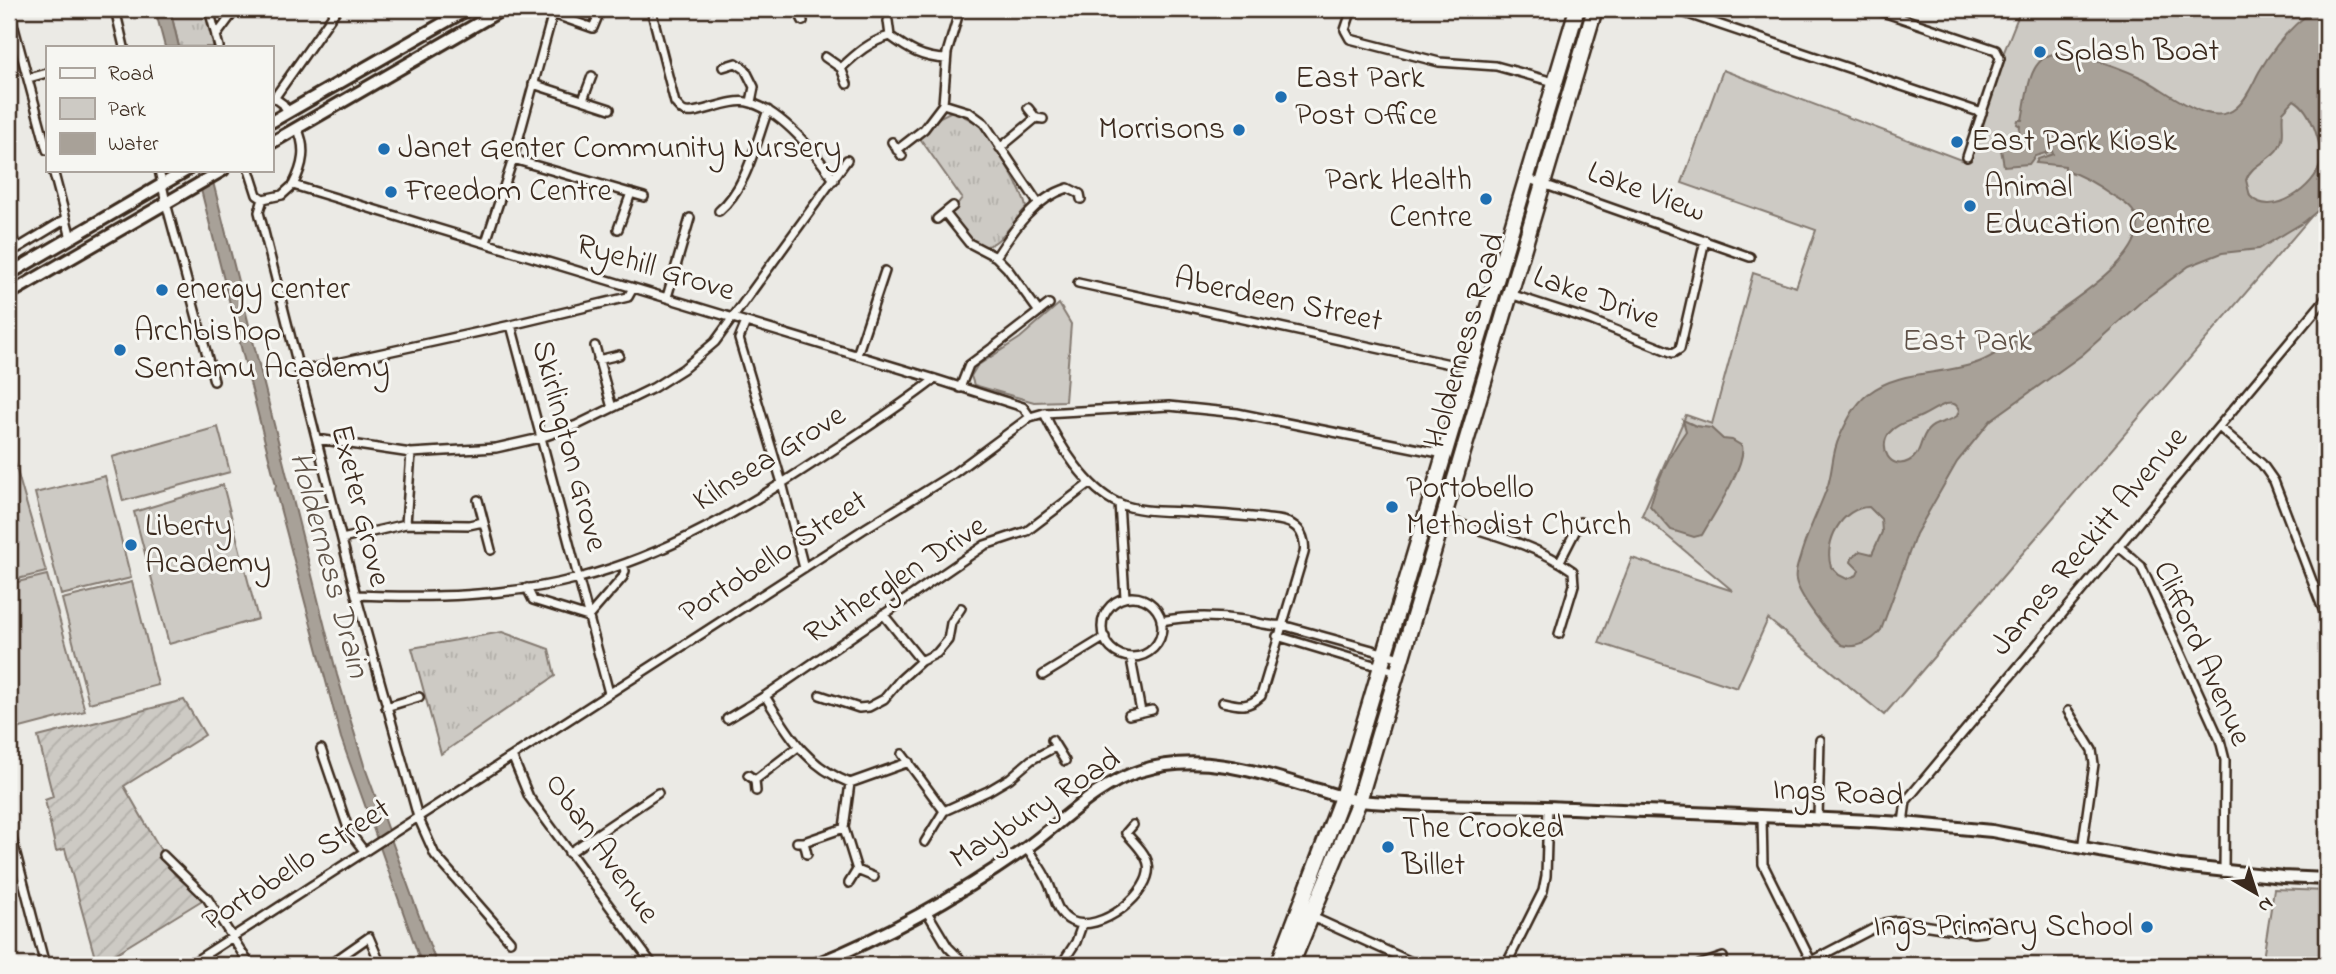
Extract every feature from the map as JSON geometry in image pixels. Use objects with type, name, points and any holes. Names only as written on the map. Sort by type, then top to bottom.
[{"type":"highway","name":"Holderness Road","points":[[1291,965],[1577,9]]},
{"type":"highway","name":"Holderness Road","points":[[1278,965],[1359,800],[1595,9]]},
{"type":"street","points":[[9,9],[46,146]]},
{"type":"street","points":[[115,9],[124,46]]},
{"type":"street","points":[[209,9],[219,46]]},
{"type":"street","points":[[216,36],[236,9]]},
{"type":"street","points":[[288,112],[283,104],[273,97],[337,9]]},
{"type":"street","points":[[273,121],[468,9]]},
{"type":"street","points":[[273,142],[503,9]]},
{"type":"street","points":[[486,242],[513,159],[554,11],[593,28],[601,9]]},
{"type":"street","points":[[651,9],[675,103],[682,111],[690,113],[734,100],[751,102],[768,110],[811,149],[834,180]]},
{"type":"street","points":[[797,9],[803,21]]},
{"type":"street","points":[[892,142],[900,153],[925,129],[943,104],[946,59],[960,9]]},
{"type":"street","points":[[1352,9],[1345,30],[1350,40],[1439,62],[1496,66],[1554,82]]},
{"type":"street","points":[[1673,9],[1982,113]]},
{"type":"street","points":[[1874,9],[1996,50],[1999,54],[2000,58],[1967,157]]},
{"type":"street","points":[[888,21],[890,36],[911,52],[929,58],[946,59]]},
{"type":"street","points":[[841,68],[877,39],[890,36]]},
{"type":"street","points":[[825,57],[841,68],[847,84]]},
{"type":"street","points":[[723,67],[736,63],[745,69],[754,88],[751,102]]},
{"type":"street","points":[[29,78],[46,73]]},
{"type":"street","points":[[583,100],[592,76]]},
{"type":"street","points":[[533,83],[610,109]]},
{"type":"street","points":[[943,104],[969,112],[984,123],[1038,204]]},
{"type":"street","points":[[1000,148],[1039,119],[1028,108]]},
{"type":"street","points":[[719,211],[742,182],[768,110]]},
{"type":"street","points":[[264,199],[282,195],[293,185],[301,169],[303,139],[297,128]]},
{"type":"street","points":[[513,159],[644,197]]},
{"type":"street","points":[[317,439],[411,453],[452,453],[496,448],[540,438],[577,425],[612,408],[683,369],[715,342],[847,160]]},
{"type":"street","points":[[54,172],[71,237]]},
{"type":"street","points":[[160,172],[214,381]]},
{"type":"street","points":[[9,274],[184,172]]},
{"type":"street","points":[[9,294],[219,172]]},
{"type":"street","name":"Exeter Grove","points":[[249,172],[257,195],[264,199],[259,212],[356,595],[418,817],[435,855],[510,941]]},
{"type":"street","name":"Lake View","points":[[1525,177],[1750,257]]},
{"type":"street","name":"Ryehill Grove","points":[[293,185],[935,379],[1023,407],[1030,417]]},
{"type":"street","points":[[996,257],[1038,204],[1059,191],[1076,187],[1081,199]]},
{"type":"street","points":[[618,229],[631,193]]},
{"type":"street","points":[[937,219],[953,206]]},
{"type":"street","points":[[945,213],[969,243],[996,257],[1018,281],[1039,313]]},
{"type":"street","points":[[667,297],[690,218]]},
{"type":"street","points":[[9,233],[18,248],[66,219]]},
{"type":"street","name":"Lake Drive","points":[[1509,294],[1590,320],[1673,353],[1681,349],[1705,240]]},
{"type":"street","points":[[857,355],[884,271]]},
{"type":"street","name":"Aberdeen Street","points":[[1078,283],[1468,368]]},
{"type":"street","points":[[300,371],[628,297],[633,288]]},
{"type":"street","name":"James Reckitt Avenue","points":[[1903,823],[1906,801],[2327,297]]},
{"type":"street","points":[[960,388],[970,365],[1049,304]]},
{"type":"street","points":[[746,322],[739,339],[804,568]]},
{"type":"street","name":"Skirlington Grove","points":[[511,325],[609,693]]},
{"type":"street","points":[[594,346],[612,408]]},
{"type":"street","points":[[598,360],[619,355]]},
{"type":"street","name":"Kilnsea Grove","points":[[356,595],[443,596],[527,588],[578,578],[623,565],[688,538],[782,483],[905,403],[935,379]]},
{"type":"street","name":"Portobello Street","points":[[189,965],[953,474],[1030,417],[1044,413],[1169,406],[1237,413],[1445,454]]},
{"type":"street","points":[[1044,413],[1090,483],[1099,492],[1119,503],[1143,510],[1278,520],[1293,525],[1301,534],[1305,546],[1261,696],[1253,704],[1242,707],[1232,707],[1223,702]]},
{"type":"street","points":[[2219,427],[2262,464],[2274,481],[2327,620]]},
{"type":"street","points":[[406,524],[411,453]]},
{"type":"street","name":"Rutherglen Drive","points":[[727,719],[765,696],[985,545],[1027,531],[1090,483]]},
{"type":"street","points":[[478,500],[491,550]]},
{"type":"street","points":[[1119,503],[1125,597]]},
{"type":"street","points":[[1443,519],[1560,561],[1573,571],[1574,585],[1559,634]]},
{"type":"street","points":[[342,539],[406,524],[469,525],[482,522]]},
{"type":"street","points":[[1560,561],[1580,522]]},
{"type":"street","name":"Clifford Avenue","points":[[2118,545],[2141,566],[2220,740],[2225,760],[2224,872]]},
{"type":"street","points":[[527,588],[533,600],[588,617],[623,577],[623,565]]},
{"type":"street","points":[[1125,597],[1139,597],[1149,602],[1157,610],[1161,621],[1161,634],[1156,646],[1131,659],[1119,656],[1105,638],[1104,622],[1108,610],[1125,597]]},
{"type":"street","points":[[820,695],[859,708],[869,707],[884,699],[920,661],[937,653],[948,640],[951,623],[961,608]]},
{"type":"street","points":[[883,614],[920,661]]},
{"type":"street","points":[[1161,621],[1203,618],[1245,620],[1270,627],[1282,625],[1399,665]]},
{"type":"street","points":[[1270,627],[1278,637],[1399,665]]},
{"type":"street","points":[[1043,675],[1105,638]]},
{"type":"street","points":[[1131,659],[1141,712]]},
{"type":"street","points":[[765,696],[798,747],[828,774],[850,783],[909,762]]},
{"type":"street","points":[[386,707],[419,697]]},
{"type":"street","points":[[1129,715],[1152,710]]},
{"type":"street","points":[[2068,711],[2092,750],[2094,764],[2082,849]]},
{"type":"street","points":[[1818,818],[1820,740]]},
{"type":"street","points":[[939,840],[927,839],[944,811],[999,784],[1054,744],[1065,761]]},
{"type":"street","points":[[756,791],[752,777],[798,747]]},
{"type":"street","points":[[321,749],[349,831],[364,851]]},
{"type":"street","points":[[902,754],[944,811]]},
{"type":"street","name":"Oban Avenue","points":[[513,758],[530,797],[653,965]]},
{"type":"street","name":"Maybury Road","points":[[815,965],[868,943],[928,912],[1027,848],[1072,811],[1114,782],[1139,771],[1165,765],[1222,764],[1257,770],[1342,797]]},
{"type":"street","points":[[849,883],[857,870],[844,828],[850,783]]},
{"type":"street","points":[[569,853],[658,793]]},
{"type":"street","name":"Ings Road","points":[[1342,797],[1359,800],[1903,823],[1992,831],[2224,872],[2327,879]]},
{"type":"street","points":[[1506,965],[1538,904],[1546,877],[1548,807]]},
{"type":"street","points":[[1762,817],[1763,864],[1812,963],[1884,923],[1897,921],[1974,933],[1983,932],[1990,922]]},
{"type":"street","points":[[1027,848],[1048,880],[1055,905],[1069,920],[1082,925],[1115,915],[1130,902],[1143,882],[1149,868],[1148,861],[1126,833],[1133,825]]},
{"type":"street","points":[[9,827],[45,965]]},
{"type":"street","points":[[807,854],[801,842],[844,828]]},
{"type":"street","points":[[163,855],[207,898],[250,965]]},
{"type":"street","points":[[857,870],[874,877]]},
{"type":"street","points":[[928,912],[948,947],[963,965]]},
{"type":"street","points":[[1305,914],[1418,965]]},
{"type":"street","points":[[1061,965],[1076,942],[1082,925]]},
{"type":"street","points":[[330,965],[369,937],[381,965]]},
{"type":"street","points":[[1699,965],[1723,957]]},
{"type":"green space","points":[[170,9],[205,9],[214,46],[179,46]]},
{"type":"green space","name":"East Park","points":[[2004,9],[2327,9],[2327,198],[1884,715],[1768,619],[1737,688],[1599,643],[1632,558],[1733,591],[1642,515],[1686,415],[1712,424],[1753,273],[1796,287],[1816,230],[1682,183],[1723,70],[1961,160],[2019,14]]},
{"type":"green space","points":[[952,111],[974,122],[986,133],[1007,166],[1026,208],[1003,235],[990,245],[976,244],[962,227],[957,226],[951,212],[962,198],[919,137],[940,117]]},
{"type":"green space","points":[[1059,304],[1071,324],[1065,401],[1034,402],[974,385],[971,376],[977,366],[1020,338]]},
{"type":"green space","points":[[218,427],[230,472],[123,501],[112,457]]},
{"type":"green space","points":[[9,443],[46,572],[9,581]]},
{"type":"green space","points":[[105,476],[131,578],[61,595],[35,493]]},
{"type":"green space","points":[[223,485],[258,619],[169,644],[134,512]]},
{"type":"green space","points":[[47,575],[85,711],[9,731],[9,584]]},
{"type":"green space","points":[[132,582],[158,685],[89,703],[62,599]]},
{"type":"green space","points":[[502,632],[549,649],[555,676],[441,754],[412,648]]},
{"type":"green space","points":[[184,700],[205,735],[124,786],[175,875],[204,899],[97,965],[65,849],[56,851],[45,800],[53,797],[38,737]]},
{"type":"green space","points":[[2274,889],[2327,891],[2327,965],[2262,965]]},
{"type":"water","points":[[155,9],[170,9],[179,46],[165,46]]},
{"type":"water","points":[[2316,9],[2327,9],[2327,203],[2304,222],[2259,249],[2222,253],[2189,266],[2142,301],[2082,355],[1991,420],[1957,462],[1916,534],[1881,630],[1863,643],[1842,645],[1808,605],[1798,587],[1796,574],[1804,545],[1828,485],[1837,444],[1855,409],[1868,394],[1894,380],[1965,366],[1998,352],[2100,281],[2127,254],[2135,239],[2138,225],[2133,211],[2126,204],[2065,170],[2065,166],[2036,163],[2038,159],[2053,154],[2052,151],[2035,156],[2029,164],[2004,166],[2000,144],[2018,141],[2018,120],[2022,120],[2030,81],[2038,64],[2053,54],[2098,61],[2140,77],[2200,111],[2225,114],[2236,108],[2247,96],[2277,45]],"holes":[[[2294,100],[2312,122],[2320,146],[2321,162],[2311,181],[2292,197],[2269,204],[2259,202],[2250,196],[2246,180],[2253,170],[2276,152],[2283,134],[2283,112]],[[1943,405],[1955,405],[1959,410],[1957,416],[1928,430],[1916,455],[1909,461],[1896,463],[1891,460],[1885,451],[1889,433],[1900,424]],[[1869,507],[1881,519],[1882,532],[1872,554],[1860,551],[1852,558],[1851,562],[1859,570],[1857,575],[1847,579],[1831,567],[1830,547],[1832,537],[1843,519],[1859,509]]]},
{"type":"water","points":[[197,172],[211,172],[337,675],[364,765],[437,965],[422,965],[341,738]]},
{"type":"water","points":[[1683,420],[1696,426],[1711,428],[1723,439],[1732,440],[1742,446],[1739,465],[1728,491],[1702,535],[1694,537],[1671,530],[1650,506],[1665,467],[1686,431]]},
{"type":"place","name":"Splash Boat","points":[[2040,52]]},
{"type":"place","name":"East Park Post Office","points":[[1281,97]]},
{"type":"place","name":"Morrisons","points":[[1239,130]]},
{"type":"place","name":"East Park Kiosk","points":[[1957,142]]},
{"type":"place","name":"Janet Genter Community Nursery","points":[[384,149]]},
{"type":"place","name":"Freedom Centre","points":[[391,192]]},
{"type":"place","name":"Park Health Centre","points":[[1486,199]]},
{"type":"place","name":"Animal Education Centre","points":[[1970,206]]},
{"type":"place","name":"energy center","points":[[162,290]]},
{"type":"place","name":"Archbishop Sentamu Academy","points":[[120,350]]},
{"type":"place","name":"Portobello Methodist Church","points":[[1392,507]]},
{"type":"place","name":"Liberty Academy","points":[[131,545]]},
{"type":"place","name":"The Crooked Billet","points":[[1388,847]]},
{"type":"place","name":"Ings Primary School","points":[[2147,927]]},
{"type":"water label","name":"Holderness Drain","points":[[328,565]]}]
